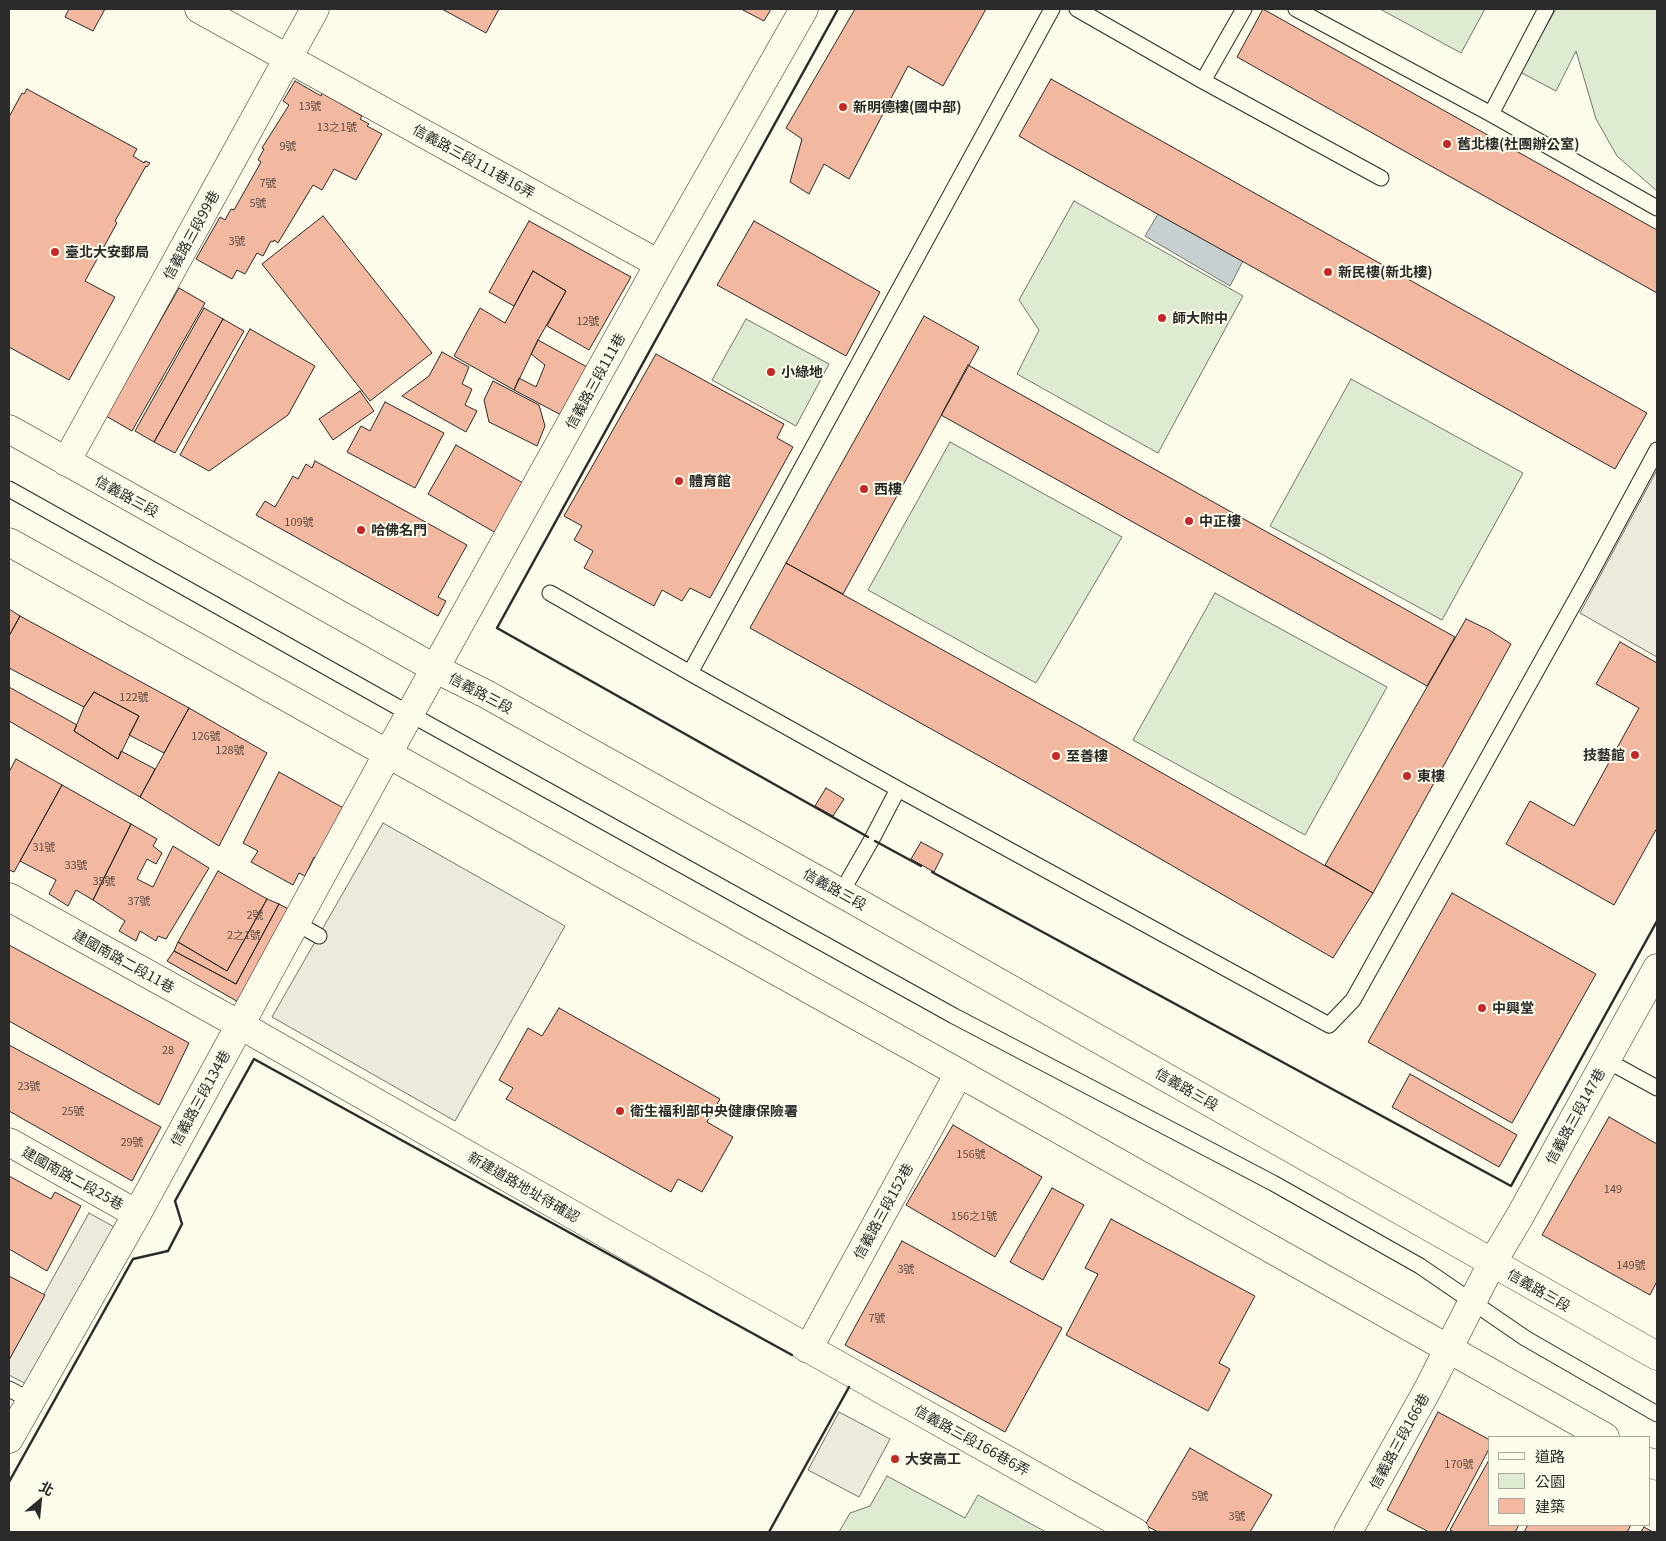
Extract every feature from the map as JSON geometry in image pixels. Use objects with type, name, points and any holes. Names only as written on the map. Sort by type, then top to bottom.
[{"type":"street","name":"信義路三段111巷16弄","points":[[199,9],[659,264]]},
{"type":"street","name":"信義路三段99巷","points":[[66,462],[315,9]]},
{"type":"street","name":"信義路三段111巷","points":[[387,755],[659,264],[804,9]]},
{"type":"street","name":"信義路三段","points":[[9,429],[436,669],[486,694],[841,893],[1657,1356]]},
{"type":"street","points":[[9,542],[959,1073],[1603,1436]]},
{"type":"street","name":"信義路三段134巷","points":[[9,1439],[19,1394],[137,1214],[240,1025],[307,929],[387,755]]},
{"type":"street","name":"建國南路二段11巷","points":[[9,898],[240,1025]]},
{"type":"street","name":"信義路三段147巷","points":[[1472,1303],[1492,1263],[1657,968]]},
{"type":"street","name":"新建道路地址待確認","points":[[240,1025],[808,1349]]},
{"type":"street","name":"信義路三段152巷","points":[[808,1349],[959,1073]]},
{"type":"street","name":"建國南路二段25巷","points":[[9,1142],[137,1214]]},
{"type":"street","name":"信義路三段166巷","points":[[1348,1532],[1449,1349],[1472,1303]]},
{"type":"street","name":"信義路三段166巷6弄","points":[[808,1349],[1135,1532]]},
{"type":"lane","points":[[690,673],[1052,9]]},
{"type":"lane","points":[[1077,9],[1203,81],[1381,178]]},
{"type":"lane","points":[[1203,81],[1244,9]]},
{"type":"lane","points":[[1296,9],[1491,114],[1657,208]]},
{"type":"lane","points":[[1491,114],[1546,9]]},
{"type":"lane","points":[[550,593],[898,789],[1329,1025],[1353,1000],[1584,587],[1657,450]]},
{"type":"lane","points":[[9,489],[954,1016],[1273,1184],[1420,1266],[1548,1353],[1657,1414]]},
{"type":"lane","points":[[841,893],[898,789]]},
{"type":"lane","points":[[1606,1060],[1657,1088]]},
{"type":"green space","points":[[1380,9],[1485,9],[1461,53]]},
{"type":"green space","points":[[1556,9],[1657,9],[1657,191],[1617,156],[1596,119],[1576,51],[1556,91],[1520,72]]},
{"type":"green space","points":[[1074,201],[1243,296],[1158,453],[1017,374],[1039,330],[1019,300]]},
{"type":"green space","name":"小綠地","points":[[746,319],[829,364],[796,426],[712,380]]},
{"type":"green space","points":[[1351,379],[1523,473],[1442,620],[1270,526]]},
{"type":"green space","points":[[950,442],[1122,537],[1036,683],[868,590]]},
{"type":"green space","points":[[1215,593],[1387,687],[1305,835],[1133,740]]},
{"type":"green space","points":[[887,1476],[965,1518],[978,1495],[1046,1532],[839,1532],[850,1513],[870,1506]]},
{"type":"shaded area","points":[[1158,214],[1243,261],[1230,286],[1145,236]]},
{"type":"shaded area","points":[[1657,470],[1657,657],[1580,613]]},
{"type":"shaded area","points":[[383,823],[565,926],[455,1121],[272,1017]]},
{"type":"shaded area","points":[[89,1213],[116,1228],[28,1385],[9,1375],[9,1357]]},
{"type":"shaded area","points":[[839,1412],[890,1439],[859,1497],[808,1470]]},
{"type":"building","points":[[69,9],[105,9],[93,31],[65,17]]},
{"type":"building","points":[[442,9],[499,9],[486,33]]},
{"type":"building","points":[[741,9],[771,9],[764,21]]},
{"type":"building","name":"新明德樓(國中部)","points":[[855,9],[986,9],[943,86],[908,66],[849,179],[824,164],[809,194],[790,182],[802,139],[786,128]]},
{"type":"building","name":"舊北樓(社團辦公室)","points":[[1263,9],[1657,230],[1657,293],[1237,57]]},
{"type":"building","name":"新民樓(新北樓)","points":[[1051,79],[1647,413],[1615,469],[1019,136]]},
{"type":"building","points":[[295,81],[321,96],[322,93],[362,116],[360,119],[369,124],[367,126],[382,134],[356,180],[334,169],[322,190],[313,185],[278,243],[274,240],[273,242],[271,241],[263,256],[257,253],[245,274],[237,270],[232,279],[196,259],[220,217],[225,220],[231,209],[234,210],[261,162],[258,160],[264,149],[262,148],[289,105],[283,101]]},
{"type":"building","name":"臺北大安郵局","points":[[27,89],[137,149],[133,156],[144,163],[145,161],[150,163],[146,166],[115,221],[117,223],[85,281],[115,297],[69,380],[9,347],[9,117],[22,93],[24,94]]},
{"type":"building","points":[[323,216],[432,353],[370,401],[262,264]]},
{"type":"building","points":[[529,221],[631,277],[589,350],[547,326],[566,291],[533,271],[514,306],[489,292]]},
{"type":"building","points":[[754,221],[880,292],[846,356],[717,285]]},
{"type":"building","points":[[533,271],[566,291],[538,340],[514,390],[454,356],[480,308],[505,323]]},
{"type":"building","points":[[179,288],[205,303],[132,431],[106,416]]},
{"type":"building","points":[[204,308],[223,319],[154,442],[135,431]]},
{"type":"building","name":"西樓","points":[[924,316],[979,347],[843,594],[786,563]]},
{"type":"building","points":[[223,319],[244,331],[175,453],[154,442]]},
{"type":"building","points":[[250,329],[315,366],[288,415],[209,471],[180,455]]},
{"type":"building","points":[[538,340],[587,367],[563,416],[514,390],[519,378],[536,387],[545,365],[531,354]]},
{"type":"building","points":[[442,352],[469,367],[462,384],[472,389],[465,405],[477,411],[466,432],[402,396],[429,376]]},
{"type":"building","name":"體育館","points":[[656,354],[784,424],[777,438],[793,447],[710,598],[690,588],[682,601],[662,590],[654,606],[584,568],[593,551],[574,540],[582,526],[564,516]]},
{"type":"building","name":"中正樓","points":[[968,365],[1455,637],[1427,686],[941,415]]},
{"type":"building","points":[[493,381],[539,405],[545,426],[537,446],[489,422],[484,400]]},
{"type":"building","points":[[360,391],[374,411],[333,440],[319,419]]},
{"type":"building","points":[[385,402],[444,433],[415,488],[347,452],[361,426],[370,431]]},
{"type":"building","points":[[456,445],[523,483],[496,533],[428,494]]},
{"type":"building","name":"哈佛名門","points":[[315,461],[467,545],[438,597],[446,601],[438,616],[256,515],[265,501],[275,507],[293,476],[298,479],[306,464],[312,468]]},
{"type":"building","name":"至善樓","points":[[786,563],[1076,724],[1373,893],[1333,958],[1037,788],[750,628]]},
{"type":"building","points":[[9,609],[20,616],[9,636]]},
{"type":"building","points":[[20,616],[189,708],[164,753],[129,735],[139,716],[94,692],[84,707],[9,668],[9,636]]},
{"type":"building","name":"東樓","points":[[1466,619],[1489,630],[1511,644],[1373,893],[1325,865]]},
{"type":"building","name":"技藝館","points":[[1620,642],[1657,663],[1657,828],[1614,905],[1506,844],[1530,801],[1574,826],[1639,708],[1596,684]]},
{"type":"building","points":[[9,687],[77,725],[74,731],[118,759],[121,751],[155,769],[140,797],[9,721]]},
{"type":"building","points":[[94,692],[139,716],[118,759],[74,731],[84,707]]},
{"type":"building","points":[[189,708],[267,753],[219,846],[140,797]]},
{"type":"building","points":[[16,759],[62,785],[14,872],[9,870],[9,772]]},
{"type":"building","points":[[279,772],[347,810],[320,861],[314,857],[305,876],[299,873],[293,885],[251,862],[258,851],[243,843]]},
{"type":"building","points":[[62,785],[131,824],[93,900],[76,890],[68,906],[49,894],[56,880],[20,861]]},
{"type":"building","points":[[826,788],[844,799],[833,816],[815,806]]},
{"type":"building","points":[[131,824],[157,839],[153,846],[162,853],[156,864],[147,859],[137,879],[153,887],[173,846],[209,868],[166,939],[158,936],[156,941],[140,931],[136,941],[119,931],[125,921],[93,900]]},
{"type":"building","points":[[921,842],[943,854],[934,872],[911,859]]},
{"type":"building","points":[[218,871],[267,899],[227,971],[178,942]]},
{"type":"building","name":"中興堂","points":[[1452,893],[1596,974],[1512,1123],[1368,1042]]},
{"type":"building","points":[[267,899],[279,904],[236,984],[174,951],[178,942],[227,971]]},
{"type":"building","points":[[279,904],[292,911],[240,1003],[167,961],[174,951],[236,984]]},
{"type":"building","points":[[9,945],[189,1043],[159,1105],[9,1021]]},
{"type":"building","name":"衛生福利部中央健康保險署","points":[[559,1008],[720,1099],[707,1122],[733,1137],[702,1192],[678,1179],[671,1192],[506,1099],[513,1088],[499,1080],[528,1028],[542,1036]]},
{"type":"building","points":[[9,1045],[161,1127],[132,1181],[9,1111]]},
{"type":"building","points":[[1410,1074],[1517,1135],[1499,1167],[1392,1107]]},
{"type":"building","points":[[1609,1117],[1657,1144],[1657,1281],[1650,1295],[1542,1235]]},
{"type":"building","points":[[953,1125],[1042,1177],[995,1257],[906,1205]]},
{"type":"building","points":[[9,1176],[51,1199],[55,1192],[81,1206],[47,1271],[9,1249]]},
{"type":"building","points":[[1052,1188],[1084,1205],[1043,1280],[1010,1262]]},
{"type":"building","points":[[1111,1219],[1255,1296],[1219,1363],[1230,1369],[1208,1411],[1066,1335],[1098,1274],[1085,1268]]},
{"type":"building","points":[[902,1241],[1062,1328],[1005,1432],[845,1345]]},
{"type":"building","points":[[9,1276],[45,1295],[9,1360]]},
{"type":"building","points":[[1438,1412],[1488,1439],[1488,1451],[1445,1532],[1429,1532],[1387,1510]]},
{"type":"building","points":[[1190,1448],[1272,1495],[1250,1532],[1158,1532],[1145,1525]]},
{"type":"building","points":[[1488,1462],[1488,1526],[1518,1526],[1515,1532],[1454,1532],[1450,1530]]},
{"type":"building","points":[[1527,1526],[1630,1526],[1627,1532],[1524,1532]]},
{"type":"building","points":[[1644,1527],[1653,1532],[1641,1532]]},
{"type":"wall","points":[[838,9],[497,628],[868,837]]},
{"type":"wall","points":[[875,841],[921,866]]},
{"type":"wall","points":[[932,872],[1511,1186],[1657,921]]},
{"type":"wall","points":[[9,1482],[133,1259],[168,1251],[182,1224],[175,1201],[254,1059],[792,1355]]},
{"type":"wall","points":[[769,1532],[849,1387]]},
{"type":"place","name":"新明德樓(國中部)","points":[[843,107]]},
{"type":"place","name":"舊北樓(社團辦公室)","points":[[1447,144]]},
{"type":"place","name":"臺北大安郵局","points":[[55,252]]},
{"type":"place","name":"新民樓(新北樓)","points":[[1328,272]]},
{"type":"place","name":"師大附中","points":[[1162,318]]},
{"type":"place","name":"小綠地","points":[[771,372]]},
{"type":"place","name":"體育館","points":[[679,481]]},
{"type":"place","name":"西樓","points":[[864,489]]},
{"type":"place","name":"中正樓","points":[[1189,521]]},
{"type":"place","name":"哈佛名門","points":[[361,530]]},
{"type":"place","name":"技藝館","points":[[1635,755]]},
{"type":"place","name":"至善樓","points":[[1056,756]]},
{"type":"place","name":"東樓","points":[[1407,776]]},
{"type":"place","name":"中興堂","points":[[1482,1008]]},
{"type":"place","name":"衛生福利部中央健康保險署","points":[[620,1111]]},
{"type":"place","name":"大安高工","points":[[895,1459]]}]
